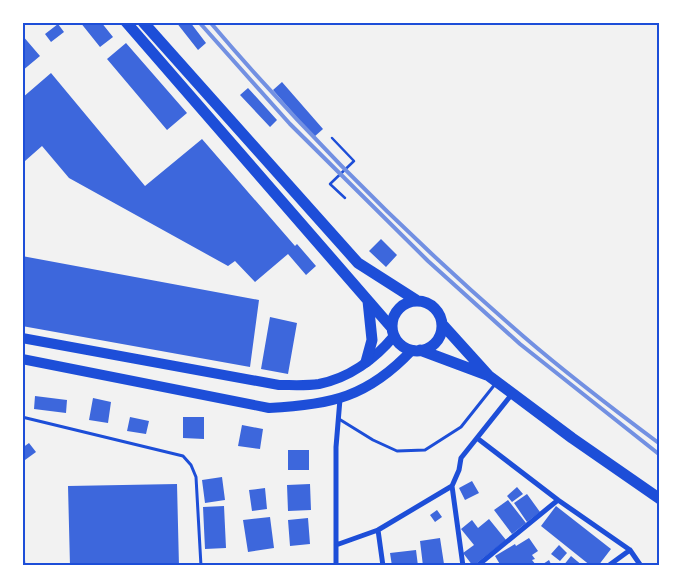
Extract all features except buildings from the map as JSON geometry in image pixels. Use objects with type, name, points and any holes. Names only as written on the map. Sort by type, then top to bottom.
[{"type":"main road","points":[[126,22],[368,299],[404,348],[416,350],[493,378]]},
{"type":"main road","points":[[22,359],[269,408],[300,406],[340,399],[361,391],[400,364],[416,350],[428,348],[436,342],[440,334],[442,324],[440,315],[434,307],[426,302],[416,300],[358,263],[143,22]]},
{"type":"main road","points":[[366,362],[372,340],[368,299]]},
{"type":"main road","points":[[22,338],[279,385],[318,384],[347,375],[377,354],[393,331],[392,319],[396,312],[408,302],[416,300]]},
{"type":"main road","points":[[442,324],[493,378],[572,438],[660,499]]},
{"type":"street","points":[[462,566],[452,486],[459,470],[461,458],[513,392]]},
{"type":"street","points":[[336,566],[336,447],[340,399]]},
{"type":"street","points":[[477,438],[558,500],[630,550],[641,566]]},
{"type":"street","points":[[336,545],[378,530],[452,486]]},
{"type":"street","points":[[477,566],[558,500]]},
{"type":"street","points":[[378,530],[383,566]]},
{"type":"street","points":[[608,566],[630,550]]},
{"type":"lane","points":[[338,419],[373,440],[397,451],[426,450],[461,427],[493,378]]},
{"type":"lane","points":[[22,417],[183,456],[191,465],[196,477],[201,566]]},
{"type":"lane","points":[[22,541],[24,566]]},
{"type":"path","points":[[332,138],[354,161],[330,184],[345,198]]},
{"type":"railway","points":[[199,22],[290,124],[428,261],[520,344],[660,455]]},
{"type":"railway","points":[[210,22],[283,105],[400,224],[482,300],[540,350],[660,444]]}]
